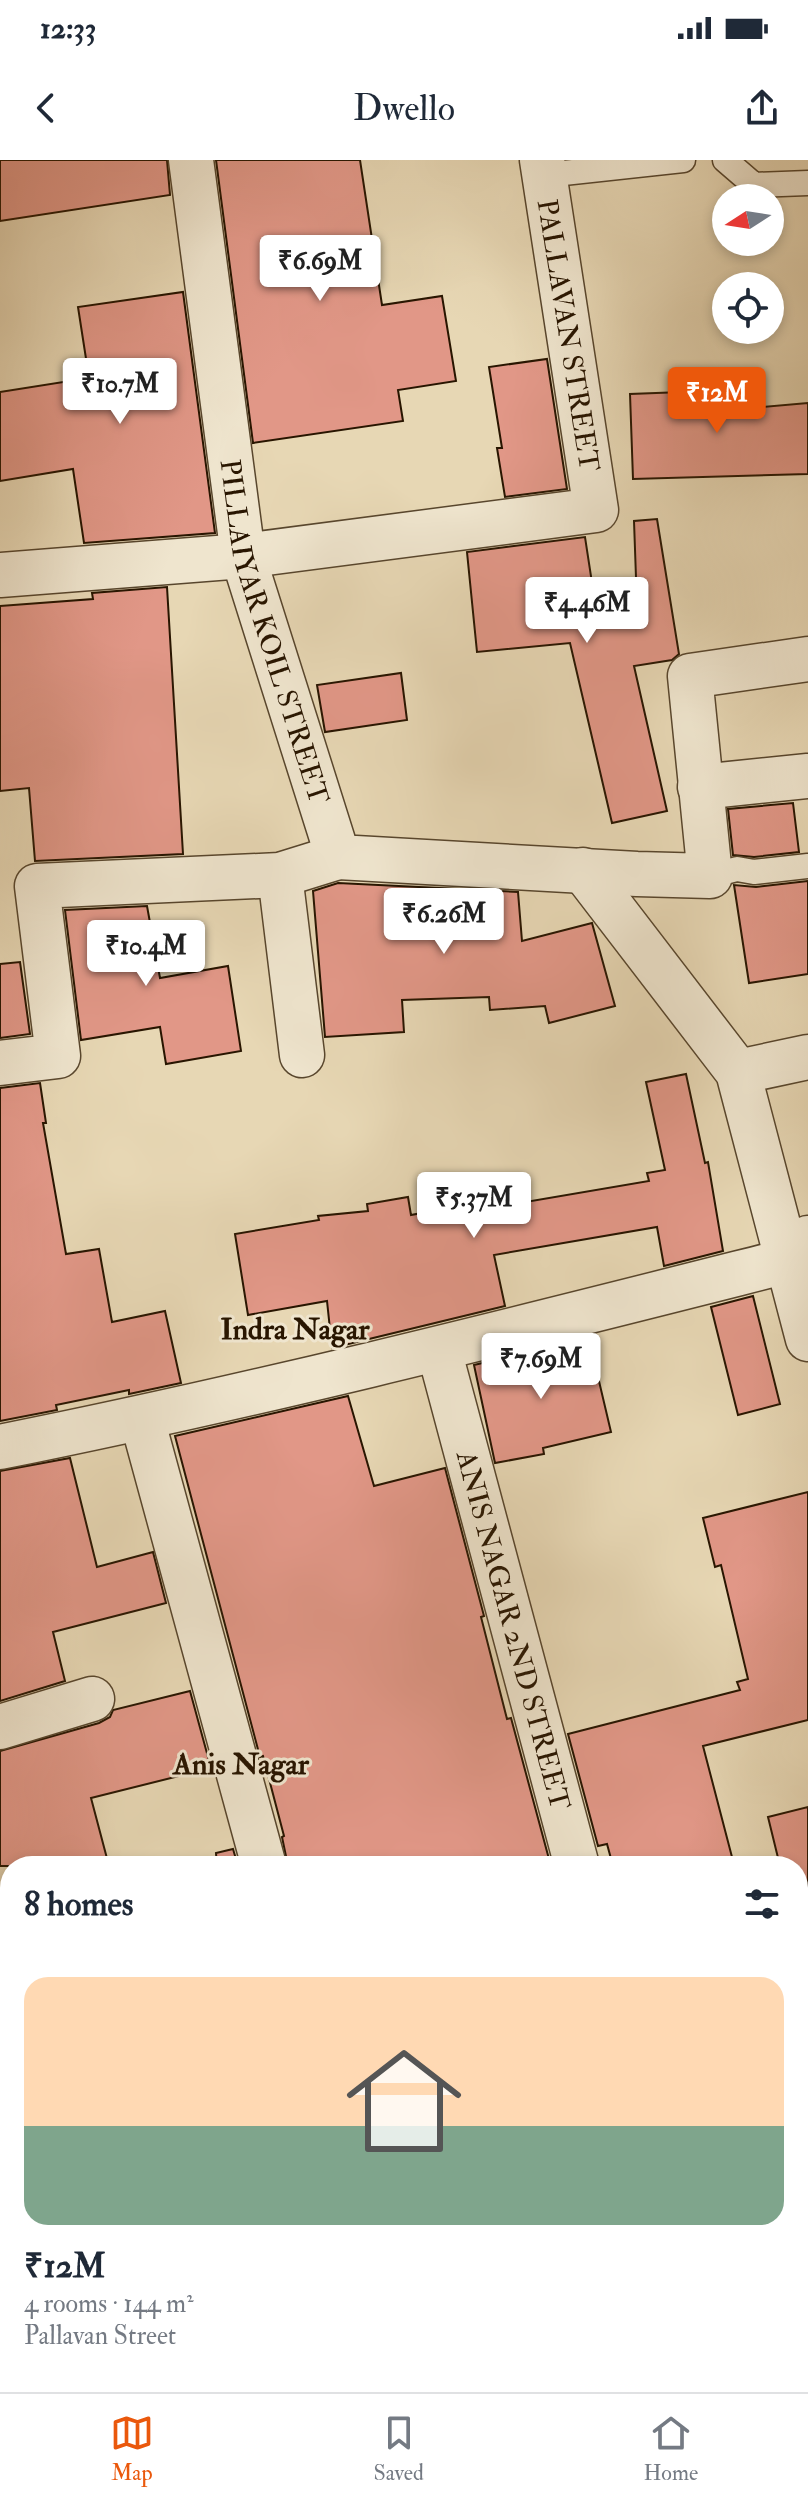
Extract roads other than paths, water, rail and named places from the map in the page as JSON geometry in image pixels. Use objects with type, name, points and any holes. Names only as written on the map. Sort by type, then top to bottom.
[{"type":"street","name":"PILLAIYAR KOIL STREET","points":[[191,160],[243,556],[338,857]]},
{"type":"street","name":"PALLAVAN STREET","points":[[243,556],[596,510],[544,168]]},
{"type":"street","points":[[0,575],[243,556]]},
{"type":"street","points":[[0,1063],[58,1056],[37,886],[280,875],[338,857],[710,876],[690,676],[808,659]]},
{"type":"street","points":[[700,787],[808,776]]},
{"type":"street","points":[[583,870],[738,1072],[798,1249],[808,1339]]},
{"type":"street","points":[[280,875],[302,1055]]},
{"type":"street","points":[[738,1072],[808,1057]]},
{"type":"street","points":[[0,1447],[142,1419],[439,1350],[798,1249]]},
{"type":"street","name":"ANIS NAGAR 2ND STREET","points":[[439,1350],[574,1856]]},
{"type":"street","points":[[142,1419],[261,1856]]},
{"type":"street","points":[[0,1727],[92,1699]]},
{"type":"lane","points":[[544,168],[683,160]]},
{"type":"lane","points":[[725,160],[754,185],[808,183]]},
{"type":"lane","points":[[710,876],[737,869],[754,872],[808,866]]},
{"type":"district","name":"Indra Nagar","points":[[295,1329]]},
{"type":"district","name":"Anis Nagar","points":[[241,1764]]}]
